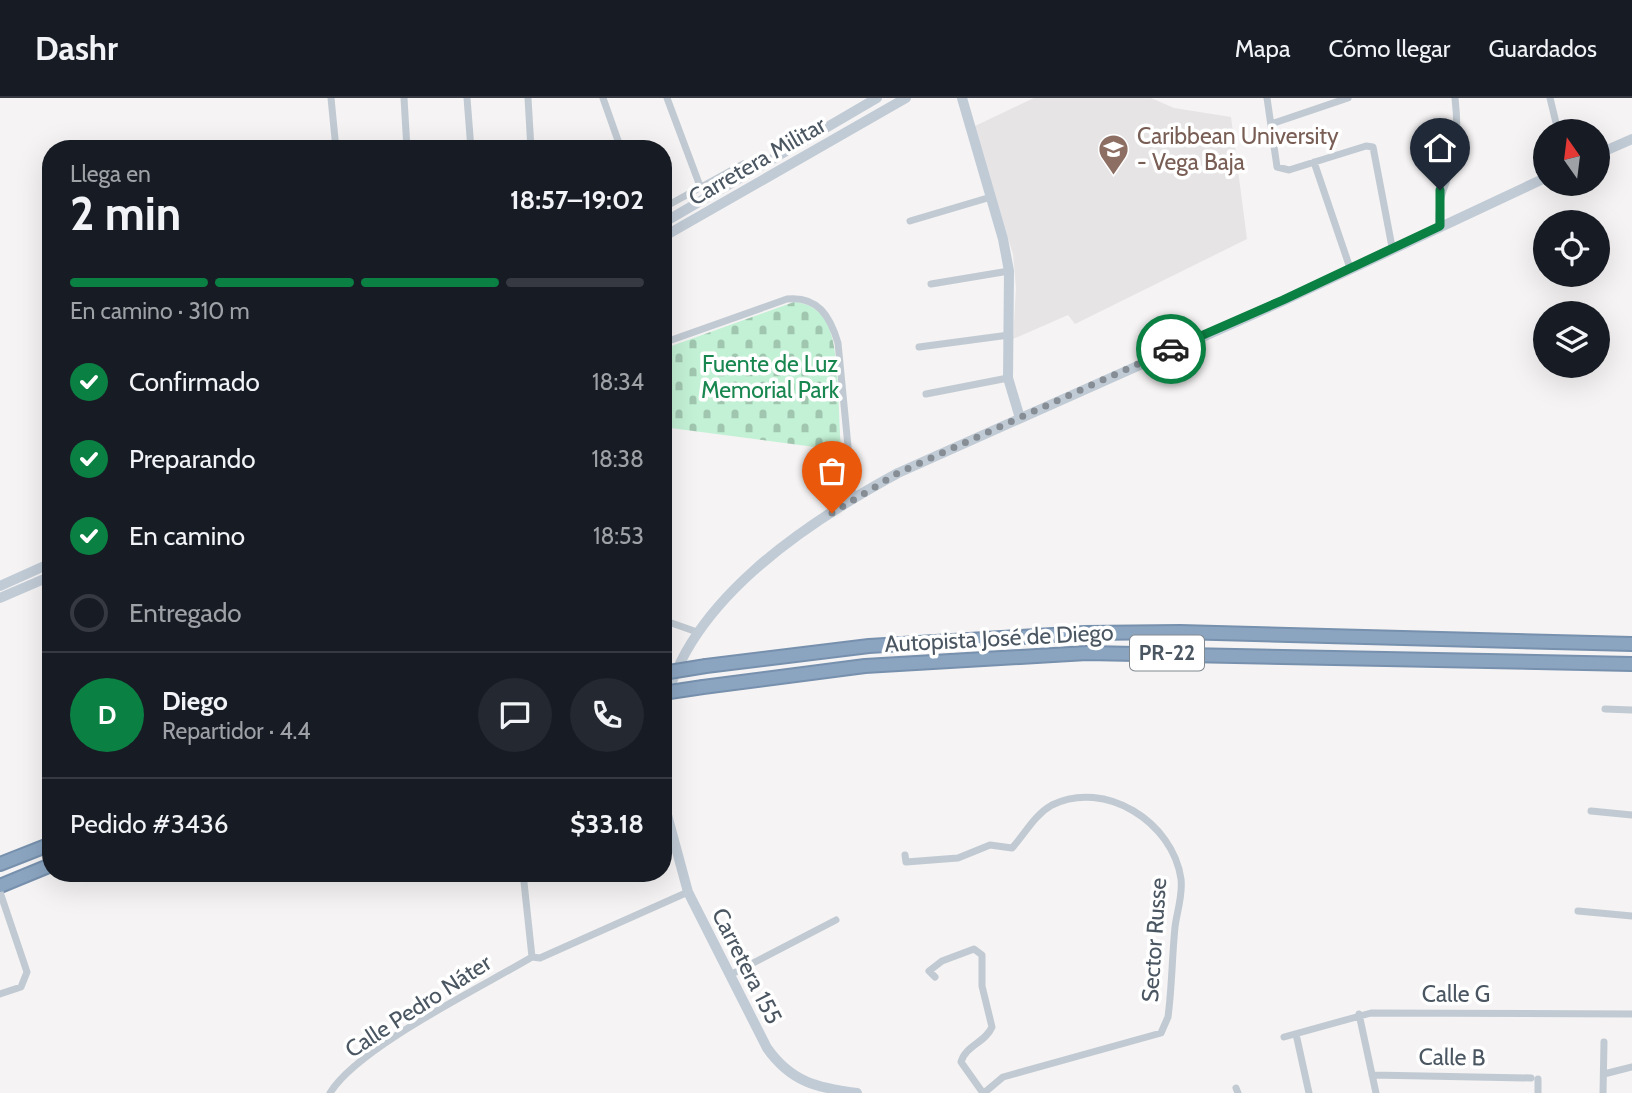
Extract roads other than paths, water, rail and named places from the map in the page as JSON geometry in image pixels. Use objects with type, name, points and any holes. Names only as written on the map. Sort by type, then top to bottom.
[{"type":"highway","name":"Autopista José de Diego","points":[[672,672],[869,646],[1085,633],[1180,632],[1632,644]]},
{"type":"highway","name":"Autopista José de Diego","points":[[672,692],[865,666],[1087,653],[1632,664]]},
{"type":"highway","points":[[0,864],[42,848]]},
{"type":"highway","points":[[0,886],[42,869]]},
{"type":"street","points":[[331,98],[335,140]]},
{"type":"street","points":[[404,98],[406,140]]},
{"type":"street","points":[[467,98],[470,140]]},
{"type":"street","points":[[528,98],[530,140]]},
{"type":"street","points":[[603,98],[618,140]]},
{"type":"street","points":[[667,98],[700,186]]},
{"type":"street","name":"Carretera Militar","points":[[672,218],[877,98]]},
{"type":"street","name":"Carretera Militar","points":[[672,232],[906,98]]},
{"type":"street","points":[[962,98],[1009,271],[1008,378],[1020,418]]},
{"type":"street","points":[[1267,98],[1277,167],[1289,170],[1366,146],[1373,147],[1392,247]]},
{"type":"street","points":[[1271,124],[1348,98]]},
{"type":"street","points":[[1440,226],[1440,190],[1454,156],[1457,119],[1455,98]]},
{"type":"street","points":[[1550,98],[1555,119]]},
{"type":"street","points":[[1610,149],[1632,139]]},
{"type":"street","points":[[1314,162],[1350,268]]},
{"type":"street","points":[[672,203],[743,164],[748,173]]},
{"type":"street","points":[[672,680],[696,632],[752,571],[853,498],[898,473],[1533,183]]},
{"type":"street","points":[[910,221],[991,197]]},
{"type":"street","points":[[931,284],[1009,271]]},
{"type":"street","points":[[672,340],[787,299],[803,297],[819,306],[831,320],[838,343],[853,498]]},
{"type":"street","points":[[919,347],[1009,335]]},
{"type":"street","points":[[926,394],[1008,378]]},
{"type":"street","points":[[0,586],[42,568]]},
{"type":"street","points":[[0,598],[42,580]]},
{"type":"street","points":[[672,623],[696,632]]},
{"type":"street","points":[[1605,709],[1632,710]]},
{"type":"street","name":"Sector Russe","points":[[905,855],[906,862],[958,858],[985,846],[1012,848],[1049,807],[1073,798],[1093,797],[1110,799],[1135,813],[1163,837],[1174,856],[1181,890],[1168,1017],[1161,1033],[1003,1077],[984,1093],[961,1062],[966,1052],[983,1040],[992,1027],[982,986],[982,955],[974,949],[942,961],[929,971],[935,977]]},
{"type":"street","points":[[1591,811],[1632,815]]},
{"type":"street","name":"Carretera 155","points":[[672,833],[688,892],[767,1048],[780,1066],[800,1081],[857,1093]]},
{"type":"street","points":[[524,882],[532,957]]},
{"type":"street","points":[[0,892],[27,972],[20,986],[0,994]]},
{"type":"street","name":"Calle Pedro Náter","points":[[330,1093],[336,1082],[382,1046],[532,957],[540,958],[688,892]]},
{"type":"street","points":[[1578,911],[1632,916]]},
{"type":"street","points":[[730,975],[836,920]]},
{"type":"street","points":[[1359,1014],[1376,1093]]},
{"type":"street","name":"Calle G","points":[[1284,1037],[1359,1014],[1632,1014]]},
{"type":"street","points":[[1296,1034],[1309,1093]]},
{"type":"street","points":[[1604,1042],[1604,1093]]},
{"type":"street","points":[[1604,1074],[1632,1067]]},
{"type":"street","name":"Calle B","points":[[1372,1075],[1535,1078],[1538,1093]]},
{"type":"place","name":"Caribbean University - Vega Baja","points":[[1114,176]]},
{"type":"park label","name":"Fuente de Luz Memorial Park","points":[[770,377]]}]
